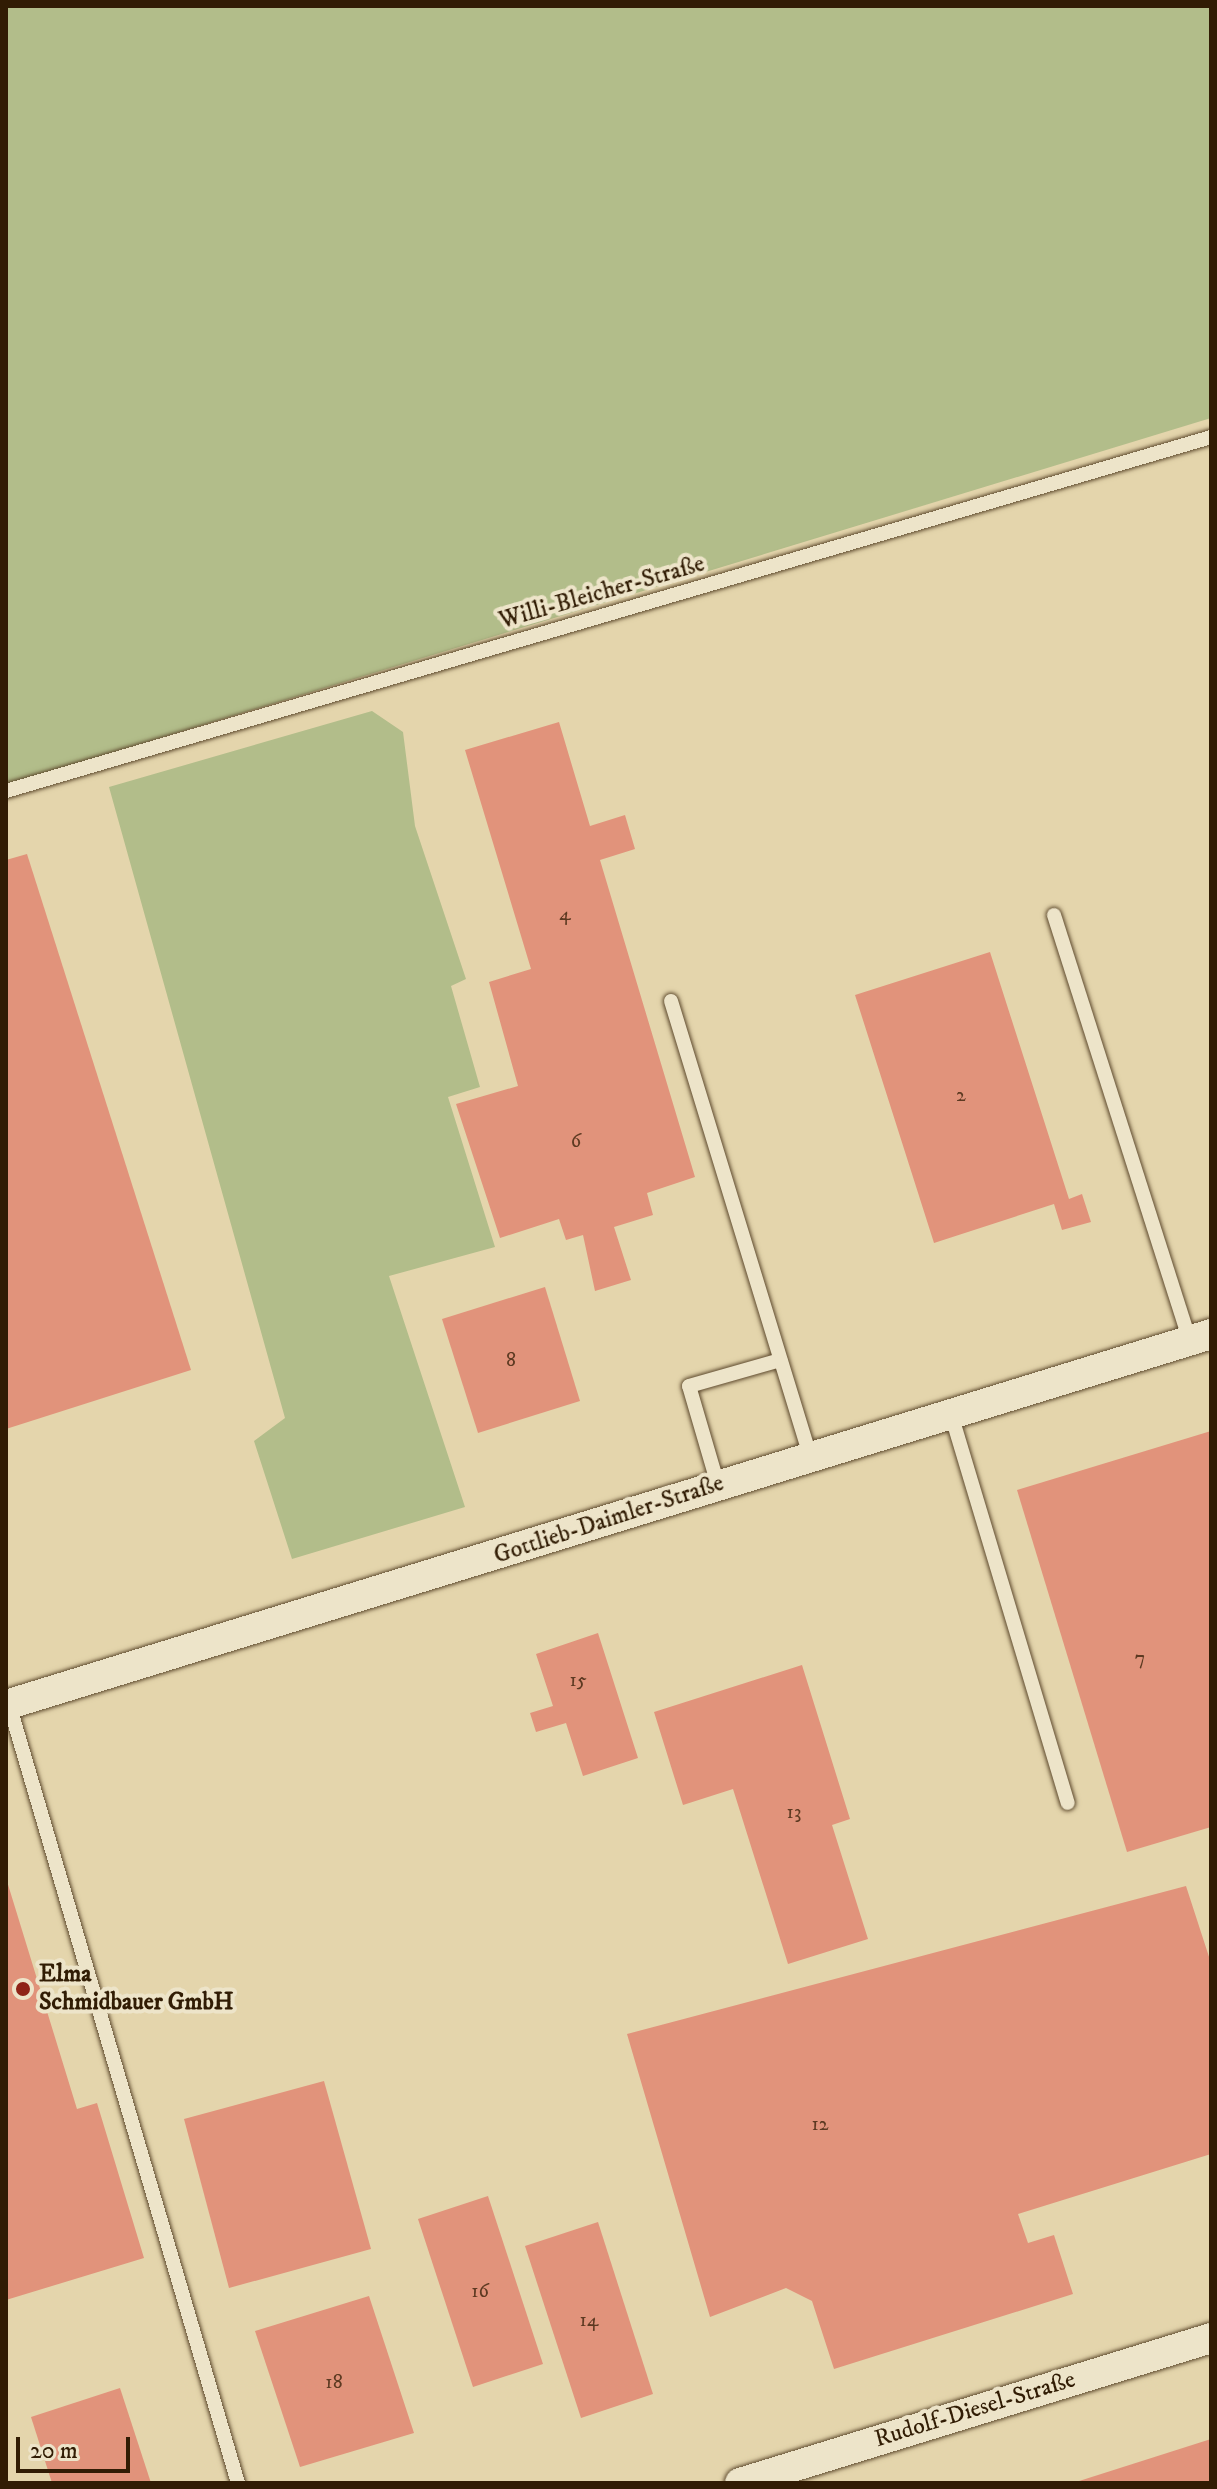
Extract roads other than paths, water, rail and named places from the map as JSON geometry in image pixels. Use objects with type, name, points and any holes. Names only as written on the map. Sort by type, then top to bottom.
[{"type":"street","name":"Gottlieb-Daimler-Straße","points":[[7,1704],[1200,1337]]},
{"type":"street","name":"Rudolf-Diesel-Straße","points":[[740,2483],[1211,2338]]},
{"type":"lane","name":"Willi-Bleicher-Straße","points":[[6,791],[1211,437]]},
{"type":"lane","points":[[1054,915],[1200,1337]]},
{"type":"lane","points":[[671,1001],[810,1457]]},
{"type":"lane","points":[[718,1485],[689,1386],[780,1360]]},
{"type":"lane","points":[[951,1414],[1068,1803]]},
{"type":"lane","points":[[7,1704],[238,2483]]},
{"type":"place","name":"Elma Schmidbauer GmbH","points":[[23,1989]]}]
